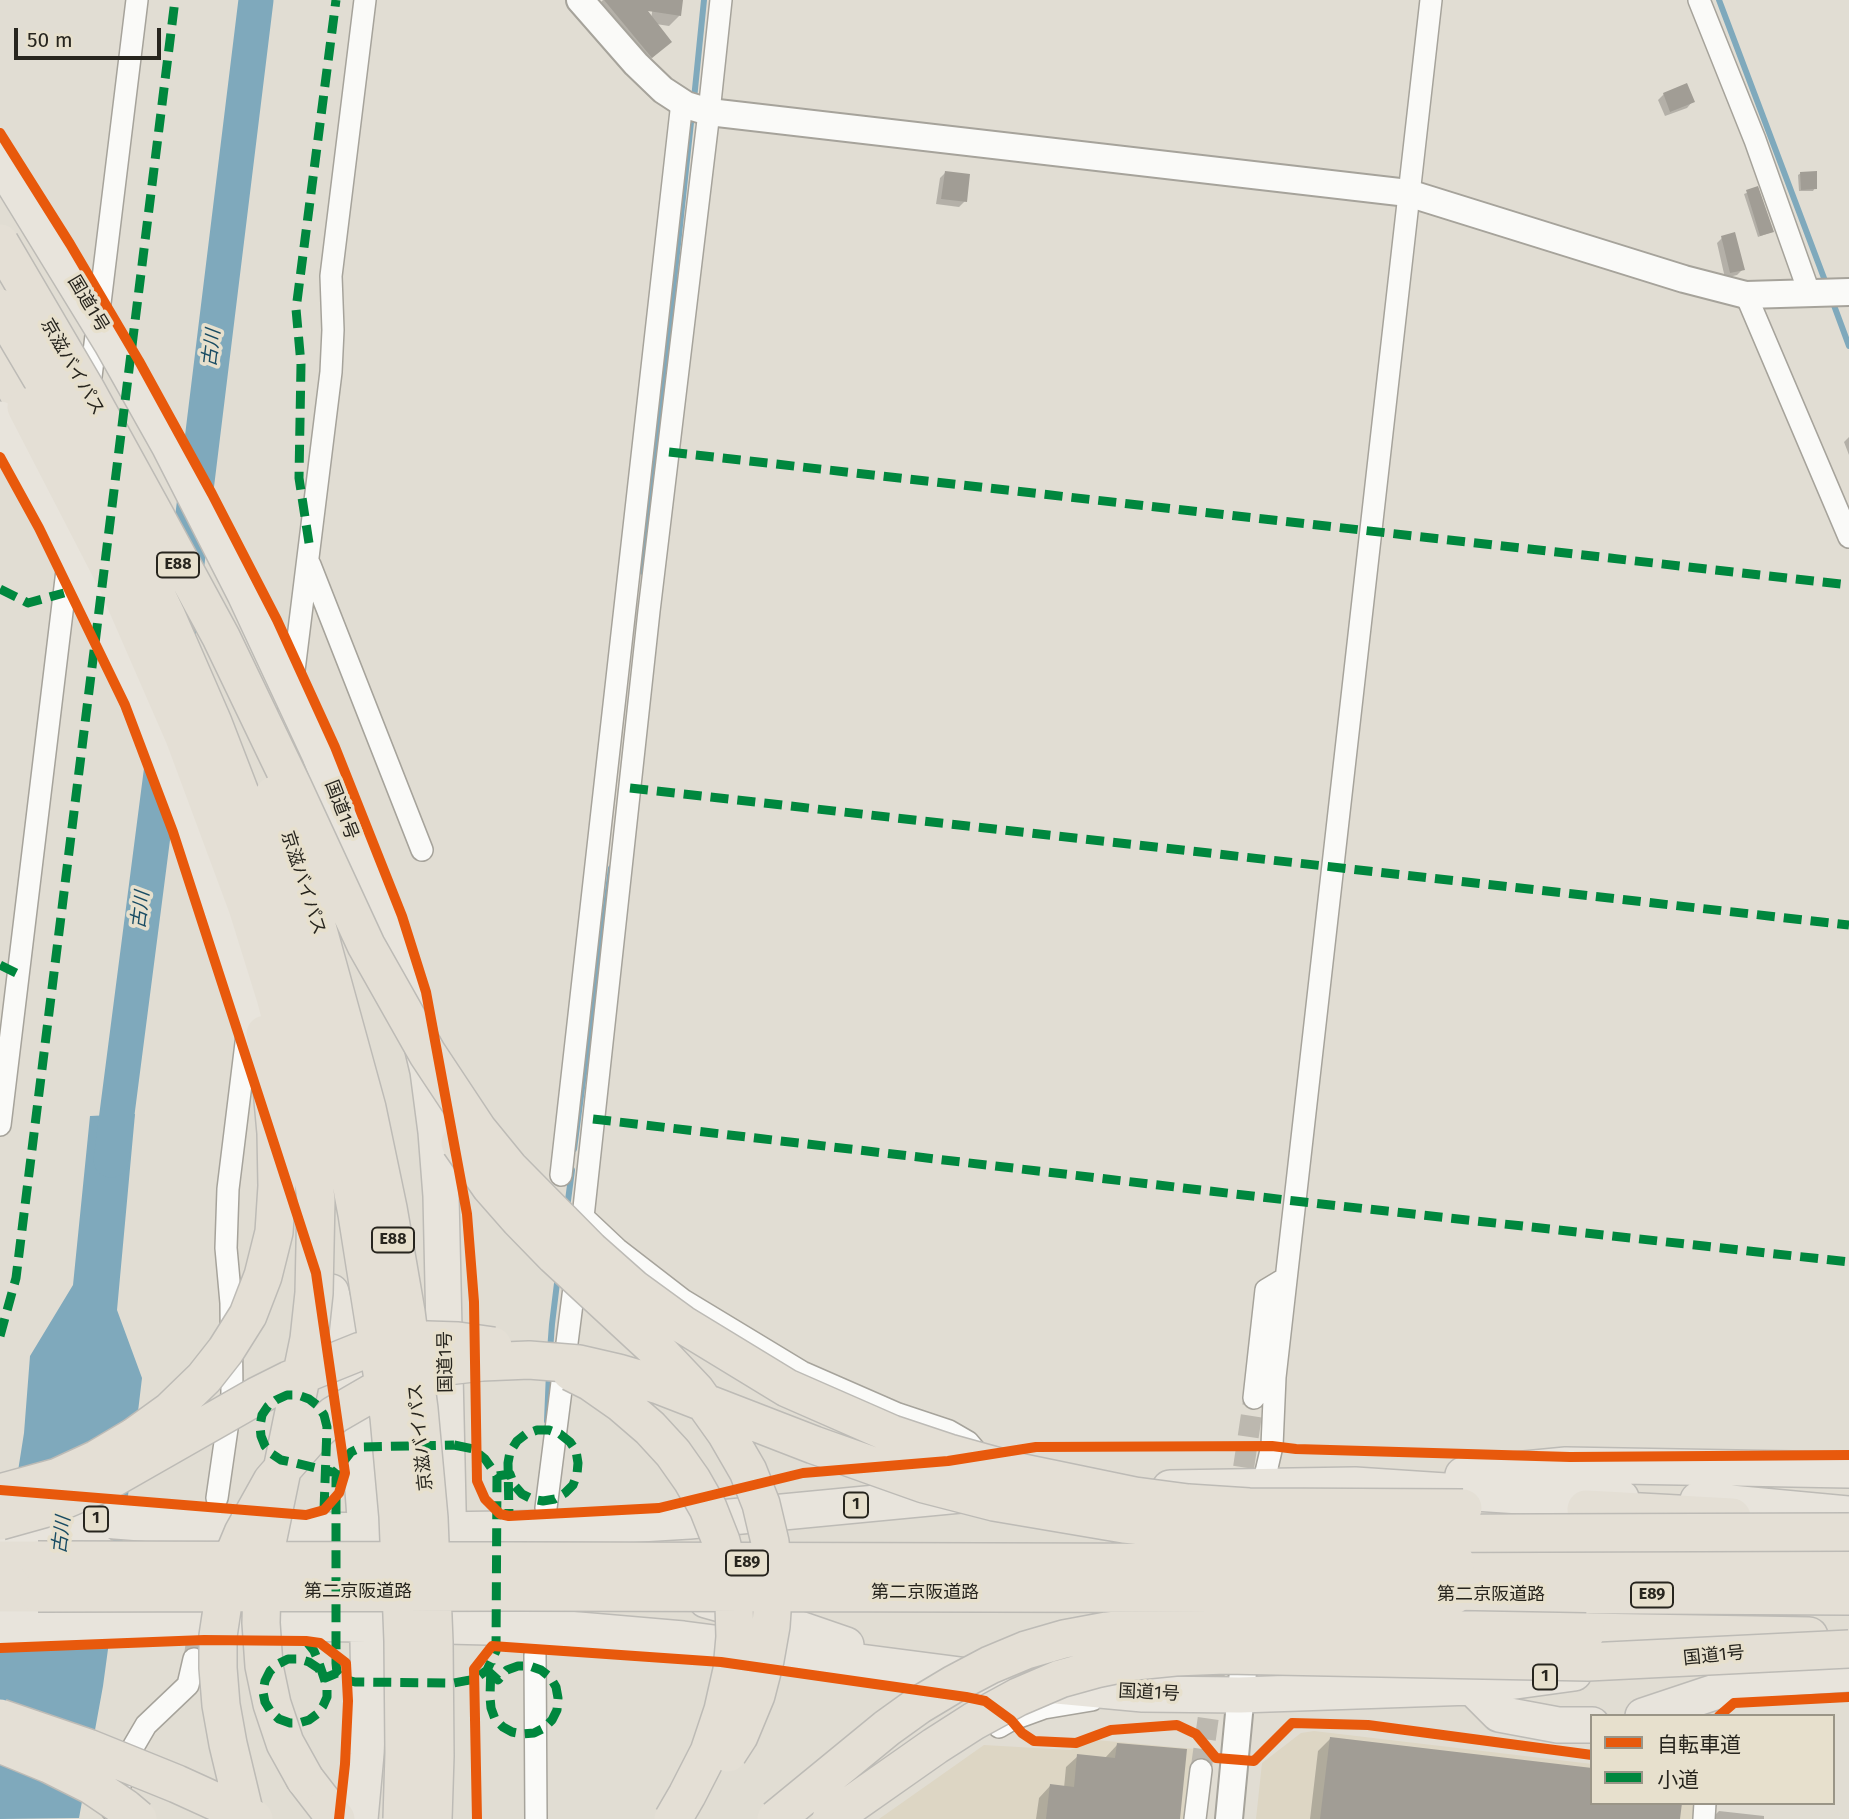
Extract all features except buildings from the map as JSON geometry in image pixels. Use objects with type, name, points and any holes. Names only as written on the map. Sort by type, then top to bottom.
[{"type":"highway","name":"国道1号","points":[[0,161],[111,342],[170,447],[245,594],[320,755],[396,954],[428,1071],[441,1196],[449,1529],[412,1578],[368,1624],[369,1696],[360,1819]]},
{"type":"highway","name":"京滋バイパス","points":[[0,243],[79,377],[157,519],[238,702],[279,809],[312,908],[367,1108],[406,1312],[429,1518],[412,1578]]},
{"type":"highway","name":"京滋バイパス","points":[[0,308],[118,515],[166,615],[237,783],[284,916],[313,1014],[339,1119],[389,1418],[398,1516],[412,1578]]},
{"type":"highway","points":[[0,360],[116,581],[184,737],[247,907],[303,1101],[316,1199],[314,1293],[309,1339],[267,1543],[261,1623],[264,1666],[272,1704],[285,1743],[305,1779],[336,1819]]},
{"type":"highway","name":"国道1号","points":[[0,419],[85,580],[128,675],[173,785],[213,901],[287,1129],[344,1344],[355,1417],[366,1531],[412,1578],[450,1626],[450,1819]]},
{"type":"highway","points":[[157,519],[227,650],[293,787],[366,945],[417,1066],[438,1107],[490,1186],[519,1219],[555,1256],[662,1354],[696,1391],[726,1433],[748,1471],[761,1504],[770,1542],[774,1581],[771,1626],[765,1660],[756,1695],[738,1736],[717,1772],[690,1804],[671,1819]]},
{"type":"highway","points":[[0,1493],[58,1477],[97,1459],[134,1437],[170,1410],[204,1378],[226,1350],[248,1315],[263,1276],[274,1231],[275,1119],[268,1055],[251,954],[221,836]]},
{"type":"highway","points":[[366,945],[427,1053],[478,1130],[519,1178],[590,1250],[634,1289],[682,1324],[735,1357],[787,1388],[892,1434],[1014,1471],[1135,1496],[1188,1503],[1249,1507],[1587,1509],[1849,1523]]},
{"type":"highway","points":[[0,1521],[43,1508],[108,1481],[257,1396],[361,1351],[395,1343],[458,1341],[490,1345],[525,1354],[559,1367],[591,1382],[621,1403],[673,1453],[708,1508],[721,1541],[730,1577],[734,1605],[733,1670],[709,1752],[671,1819]]},
{"type":"highway","points":[[246,1819],[228,1744],[218,1668],[218,1636],[226,1583],[243,1533],[272,1482],[312,1435],[334,1415],[391,1382],[447,1366],[529,1360],[579,1364],[618,1373],[659,1385],[814,1446],[924,1484],[994,1502],[1124,1524],[1243,1534],[1849,1532]]},
{"type":"highway","points":[[1355,1485],[1566,1465],[1849,1470]]},
{"type":"highway","name":"1","points":[[0,1508],[191,1527],[366,1531],[575,1528],[689,1521],[1007,1490],[1355,1485],[1520,1496],[1683,1499],[1849,1514]]},
{"type":"highway","points":[[0,1529],[125,1559],[238,1578],[581,1577],[638,1585],[702,1598],[943,1673]]},
{"type":"highway","points":[[366,1531],[406,1562],[435,1574],[387,1580],[421,1595],[436,1607],[450,1626]]},
{"type":"highway","name":"第二京阪道路","points":[[0,1560],[1849,1564]]},
{"type":"highway","name":"E88","points":[[402,1819],[412,1578]]},
{"type":"highway","name":"E88","points":[[412,1578],[434,1642],[433,1819]]},
{"type":"highway","name":"第二京阪道路","points":[[0,1593],[1849,1596]]},
{"type":"highway","name":"国道1号","points":[[0,1627],[176,1622],[567,1629],[683,1639],[1014,1682],[1143,1694],[1240,1695],[1472,1687],[1670,1661],[1849,1642]]},
{"type":"highway","points":[[776,1819],[887,1728],[954,1684],[1026,1650],[1107,1631],[1148,1626],[1197,1625],[1849,1636]]},
{"type":"highway","points":[[831,1819],[935,1746],[1018,1697],[1072,1676],[1135,1661],[1225,1655],[1588,1662],[1849,1649]]},
{"type":"highway","points":[[1656,1714],[1688,1709],[1757,1680],[1849,1674]]},
{"type":"highway","points":[[1472,1687],[1499,1714],[1558,1725],[1590,1725]]},
{"type":"highway","points":[[0,1718],[89,1748],[254,1819]]},
{"type":"highway","points":[[0,1744],[91,1785],[138,1819]]},
{"type":"street","points":[[0,1125],[137,0]]},
{"type":"street","points":[[217,1498],[232,1394],[231,1303],[226,1248],[228,1189],[331,372],[334,330],[331,276],[365,0]]},
{"type":"street","points":[[580,0],[636,64],[663,90],[695,107],[1408,193],[1684,279],[1746,295],[1828,292],[1755,139],[1699,0]]},
{"type":"street","points":[[561,1175],[642,451],[695,107],[721,0]]},
{"type":"street","points":[[1229,1819],[1263,1485],[1272,1446],[1275,1377],[1431,0]]},
{"type":"street","points":[[546,1508],[583,1217],[668,455],[695,107]]},
{"type":"street","points":[[1746,295],[1849,537]]},
{"type":"street","points":[[642,451],[668,455]]},
{"type":"street","points":[[308,560],[422,850]]},
{"type":"street","points":[[605,785],[630,788]]},
{"type":"street","points":[[567,1119],[592,1123]]},
{"type":"street","points":[[583,1217],[617,1249],[683,1300],[802,1372],[898,1414],[949,1431],[968,1442],[1007,1490]]},
{"type":"street","points":[[1254,1398],[1266,1290],[1286,1278]]},
{"type":"street","points":[[536,1655],[536,1819]]},
{"type":"street","points":[[109,1819],[132,1749],[146,1726],[188,1685],[194,1659]]},
{"type":"street","points":[[862,1819],[947,1759],[1011,1720],[1044,1708],[1143,1694]]},
{"type":"street","points":[[1195,1819],[1201,1770]]},
{"type":"shaded area","points":[[1314,1731],[1590,1764],[1590,1805],[1698,1805],[1696,1819],[1256,1819],[1262,1763],[1301,1733]]},
{"type":"shaded area","points":[[1096,1740],[1195,1749],[1188,1819],[879,1819],[984,1745],[1070,1750]]},
{"type":"water","points":[[135,1114],[117,1310],[142,1378],[103,1686],[79,1818],[0,1819],[0,1585],[24,1433],[30,1356],[73,1285],[90,1116]]},
{"type":"waterway","name":"古川","points":[[176,653],[256,0]]},
{"type":"waterway","points":[[694,99],[704,0]]},
{"type":"waterway","points":[[1719,0],[1827,286]]},
{"type":"waterway","points":[[643,572],[692,113]]},
{"type":"waterway","points":[[1832,300],[1849,346]]},
{"type":"waterway","name":"古川","points":[[111,1160],[164,750]]},
{"type":"waterway","points":[[574,1149],[611,868]]},
{"type":"waterway","points":[[567,1208],[572,1170]]},
{"type":"waterway","points":[[550,1351],[558,1275]]},
{"type":"waterway","points":[[547,1421],[549,1372]]},
{"type":"tunnel","points":[[1239,1498],[1254,1398]]},
{"type":"tunnel","points":[[194,1659],[201,1611]]},
{"type":"tunnel","points":[[1201,1770],[1218,1648]]},
{"type":"marked path","points":[[0,1336],[16,1278],[175,0]]},
{"type":"marked path","points":[[309,543],[299,478],[301,364],[296,309],[336,0]]},
{"type":"marked path","points":[[669,452],[1849,585]]},
{"type":"marked path","points":[[0,589],[28,603],[64,593]]},
{"type":"marked path","points":[[630,788],[1849,925]]},
{"type":"marked path","points":[[0,965],[18,974]]},
{"type":"marked path","points":[[593,1119],[1849,1262]]},
{"type":"marked path","points":[[324,1510],[327,1427],[324,1415],[309,1399],[298,1395],[287,1395],[268,1406],[262,1415],[260,1426],[265,1446],[272,1454],[281,1460],[291,1462],[336,1473]]},
{"type":"marked path","points":[[497,1476],[510,1474],[514,1485],[522,1494],[532,1499],[555,1499],[573,1485],[578,1463],[576,1451],[560,1434],[549,1430],[537,1430],[517,1441],[510,1452],[508,1463],[509,1516]]},
{"type":"marked path","points":[[454,1445],[473,1449],[485,1459],[497,1476],[496,1651],[487,1670],[475,1679],[454,1683],[355,1682],[343,1679],[337,1673],[336,1663],[337,1470],[351,1452],[362,1447],[454,1445]]},
{"type":"marked path","points":[[306,1641],[314,1651],[319,1663],[327,1687],[323,1706],[309,1720],[299,1723],[279,1719],[271,1712],[263,1692],[270,1671],[278,1664],[288,1659],[299,1659],[318,1668],[325,1678],[337,1673]]},
{"type":"marked path","points":[[487,1670],[498,1680],[507,1670],[518,1666],[541,1670],[550,1677],[556,1687],[557,1710],[552,1720],[534,1733],[512,1732],[503,1727],[495,1719],[491,1708],[490,1697],[491,1663]]},
{"type":"cycle path","points":[[0,133],[139,361],[277,620],[335,747],[402,916],[426,992],[467,1214],[474,1302],[477,1481],[485,1499],[500,1514],[509,1516],[659,1508],[803,1473],[948,1461],[1036,1447],[1272,1446],[1296,1449],[1570,1457],[1849,1455]]},
{"type":"cycle path","points":[[0,457],[39,528],[125,705],[173,832],[316,1273],[345,1473],[339,1493],[324,1510],[306,1515],[0,1490]]},
{"type":"cycle path","points":[[0,1648],[204,1640],[320,1643],[346,1663],[348,1701],[339,1819]]},
{"type":"cycle path","points":[[477,1819],[474,1669],[492,1646],[721,1662],[966,1697],[985,1701],[1034,1741],[1076,1743],[1111,1730],[1177,1725],[1196,1734],[1216,1758],[1254,1761],[1292,1723],[1368,1725],[1590,1755]]},
{"type":"cycle path","points":[[1721,1714],[1734,1703],[1849,1697]]}]
